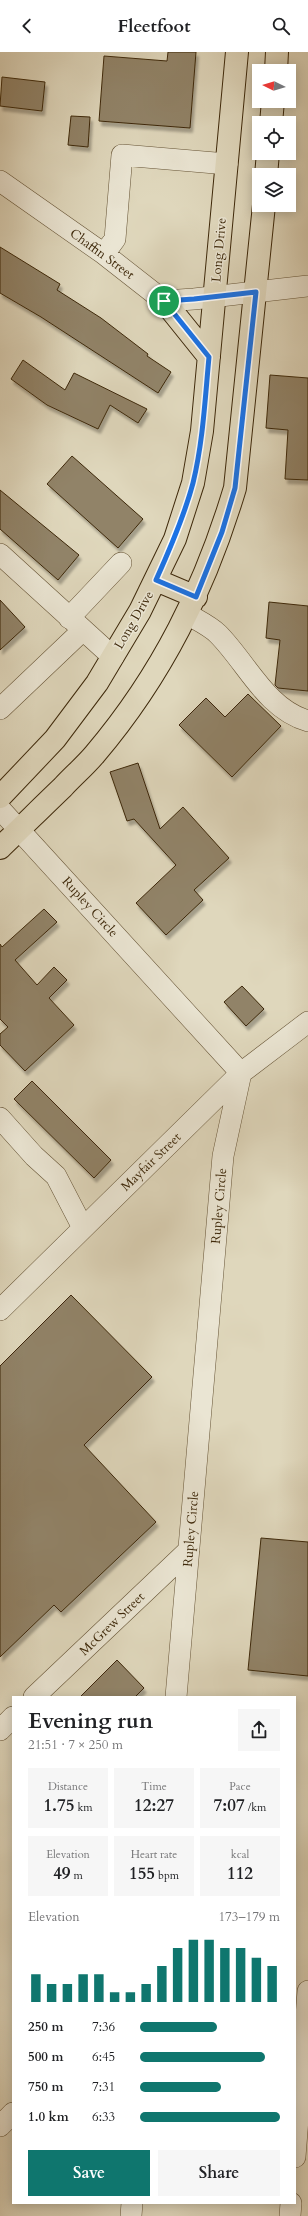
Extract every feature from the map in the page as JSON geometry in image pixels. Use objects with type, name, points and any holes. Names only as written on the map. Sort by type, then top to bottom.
[{"type":"main road","name":"Long Drive","points":[[0,797],[55,739],[97,683],[156,580],[175,539],[193,483],[202,431],[237,52]]},
{"type":"main road","points":[[276,64],[277,52]]},
{"type":"main road","points":[[0,848],[94,755],[152,678],[192,605],[222,532],[235,488],[263,212]]},
{"type":"main road","points":[[164,301],[209,357]]},
{"type":"main road","points":[[156,580],[192,605]]},
{"type":"street","points":[[104,254],[115,239],[122,154],[227,164]]},
{"type":"street","name":"Chaffin Street","points":[[0,181],[104,254],[164,301]]},
{"type":"street","points":[[164,301],[308,286]]},
{"type":"street","points":[[0,554],[113,656]]},
{"type":"street","points":[[0,709],[76,624],[121,563]]},
{"type":"street","points":[[192,605],[218,634],[262,689],[296,717],[308,720]]},
{"type":"street","name":"Rupley Circle","points":[[0,809],[241,1073],[223,1156],[176,1696]]},
{"type":"street","name":"Mayfair Street","points":[[0,1310],[241,1073],[308,1022]]},
{"type":"street","points":[[0,1118],[34,1156],[56,1176],[83,1228]]},
{"type":"street","name":"McGrew Street","points":[[35,1696],[189,1550]]},
{"type":"street","points":[[0,1730],[12,1718]]},
{"type":"street","points":[[296,2154],[303,2129],[308,1991]]},
{"type":"street","points":[[0,2126],[12,2114]]},
{"type":"street","points":[[131,2216],[132,2204]]},
{"type":"street","points":[[290,2216],[291,2204]]},
{"type":"building","points":[[168,52],[196,52],[190,128],[99,121],[104,56],[167,61]]},
{"type":"building","points":[[2,77],[45,82],[42,111],[0,106]]},
{"type":"building","points":[[71,116],[90,117],[88,147],[68,145]]},
{"type":"building","points":[[0,247],[60,284],[57,290],[101,318],[148,354],[147,356],[171,372],[158,393],[41,317],[0,293]]},
{"type":"building","points":[[23,360],[65,390],[74,373],[147,409],[138,423],[110,405],[98,429],[47,405],[11,379]]},
{"type":"building","points":[[270,375],[308,378],[308,480],[285,479],[288,430],[266,428]]},
{"type":"building","points":[[72,456],[143,519],[118,548],[47,484]]},
{"type":"building","points":[[0,490],[79,555],[58,580],[0,529]]},
{"type":"building","points":[[0,600],[25,627],[0,650]]},
{"type":"building","points":[[269,602],[308,606],[308,691],[278,688],[275,685],[280,640],[266,638]]},
{"type":"building","points":[[248,694],[281,726],[232,777],[179,725],[206,698],[225,717]]},
{"type":"building","points":[[138,763],[160,829],[183,807],[229,858],[194,890],[203,900],[166,935],[136,903],[176,865],[134,819],[127,821],[110,772]]},
{"type":"building","points":[[44,909],[57,922],[15,960],[37,985],[54,967],[67,980],[49,998],[74,1025],[25,1071],[0,1045],[0,1034],[8,1027],[0,1019],[0,944],[2,947]]},
{"type":"building","points":[[242,986],[264,1009],[246,1026],[224,1002]]},
{"type":"building","points":[[32,1081],[111,1160],[94,1178],[14,1099]]},
{"type":"building","points":[[71,1295],[152,1377],[84,1445],[156,1522],[61,1612],[54,1605],[0,1657],[0,1366]]},
{"type":"building","points":[[261,1538],[308,1542],[308,1676],[248,1670]]},
{"type":"building","points":[[117,1660],[144,1688],[136,1696],[81,1696]]},
{"type":"route","points":[[256,292],[235,488],[222,532],[196,597],[156,580],[175,539],[193,483],[202,431],[209,357],[164,301],[256,292]]}]
